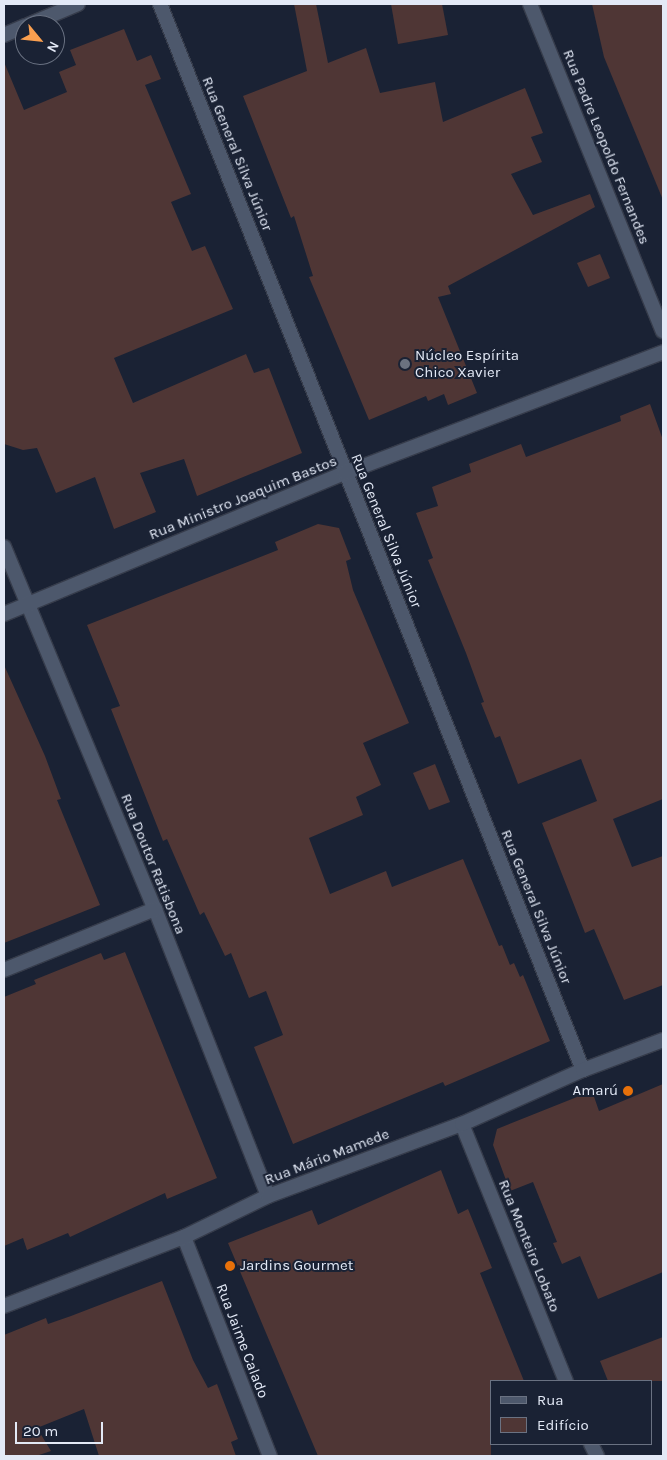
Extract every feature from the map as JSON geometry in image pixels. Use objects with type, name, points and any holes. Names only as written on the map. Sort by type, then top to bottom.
[{"type":"street","points":[[52,15],[78,4]]},
{"type":"street","name":"Rua General Silva Júnior","points":[[160,4],[583,1070]]},
{"type":"street","name":"Rua Padre Leopoldo Fernandes","points":[[530,4],[663,331]]},
{"type":"street","name":"Rua Ministro Joaquim Bastos","points":[[4,614],[346,473],[663,352]]},
{"type":"street","name":"Rua Doutor Ratisbona","points":[[4,547],[29,603],[154,909],[268,1196]]},
{"type":"street","points":[[4,970],[154,909]]},
{"type":"street","name":"Rua Mário Mamede","points":[[4,1306],[184,1237],[268,1196],[462,1124],[583,1070],[663,1040]]},
{"type":"street","name":"Rua Monteiro Lobato","points":[[462,1124],[566,1380]]},
{"type":"street","name":"Rua Jaime Calado","points":[[184,1237],[270,1456]]},
{"type":"building","points":[[294,4],[316,4],[328,63],[366,48],[380,93],[435,82],[443,122],[525,88],[543,133],[531,137],[542,162],[511,174],[533,215],[590,194],[595,207],[448,286],[451,294],[438,297],[477,393],[448,405],[444,394],[428,401],[426,396],[369,420],[309,277],[313,276],[294,216],[291,218],[243,96],[307,71]]},
{"type":"building","points":[[391,4],[442,4],[448,35],[398,44]]},
{"type":"building","points":[[592,4],[663,4],[663,200],[604,57]]},
{"type":"building","points":[[124,29],[137,61],[151,55],[161,79],[145,85],[191,194],[171,202],[192,251],[205,246],[233,309],[114,358],[133,403],[246,354],[254,373],[269,368],[302,453],[197,496],[184,459],[140,473],[156,512],[114,529],[95,477],[56,493],[37,448],[23,450],[4,444],[4,62],[24,110],[67,92],[59,72],[76,65],[70,50]]},
{"type":"building","points":[[600,254],[610,278],[588,287],[577,263]]},
{"type":"building","points":[[650,404],[663,440],[663,799],[613,819],[632,867],[663,856],[663,985],[624,1000],[594,929],[585,933],[542,823],[597,801],[581,759],[518,784],[500,736],[495,738],[481,703],[484,702],[466,653],[428,560],[433,558],[416,513],[438,506],[432,487],[471,472],[469,464],[521,444],[526,457],[621,421],[620,416]]},
{"type":"building","points":[[318,524],[339,528],[351,559],[346,561],[353,590],[409,723],[363,743],[381,785],[356,797],[363,815],[309,838],[330,894],[386,871],[392,887],[463,859],[499,946],[502,945],[510,965],[514,963],[520,977],[523,975],[550,1041],[445,1086],[443,1082],[293,1144],[254,1047],[283,1035],[266,991],[249,998],[231,953],[225,956],[204,912],[200,915],[167,839],[163,841],[111,709],[120,706],[87,625],[278,550],[275,542]]},
{"type":"building","points":[[4,665],[45,756],[61,799],[57,800],[100,905],[4,943]]},
{"type":"building","points":[[435,764],[450,802],[429,810],[413,773]]},
{"type":"building","points":[[125,952],[217,1178],[167,1199],[165,1193],[70,1237],[68,1233],[27,1250],[23,1238],[4,1246],[4,997],[36,984],[34,980],[101,953],[104,960]]},
{"type":"building","points":[[663,1084],[663,1272],[598,1299],[580,1256],[562,1264],[553,1243],[557,1242],[533,1182],[510,1191],[493,1145],[497,1129],[592,1091],[599,1111]]},
{"type":"building","points":[[441,1170],[458,1214],[468,1209],[492,1268],[480,1273],[524,1380],[490,1380],[491,1456],[318,1456],[228,1243],[312,1210],[318,1225]]},
{"type":"building","points":[[162,1281],[193,1360],[208,1388],[217,1384],[238,1439],[231,1442],[236,1456],[99,1456],[84,1409],[37,1428],[51,1451],[36,1456],[4,1456],[4,1335],[46,1318],[48,1324]]},
{"type":"building","points":[[663,1337],[663,1381],[608,1380],[600,1361]]},
{"type":"place","name":"Núcleo Espírita Chico Xavier","points":[[405,364]]},
{"type":"place","name":"Amarú","points":[[628,1091]]},
{"type":"place","name":"Jardins Gourmet","points":[[230,1266]]}]
